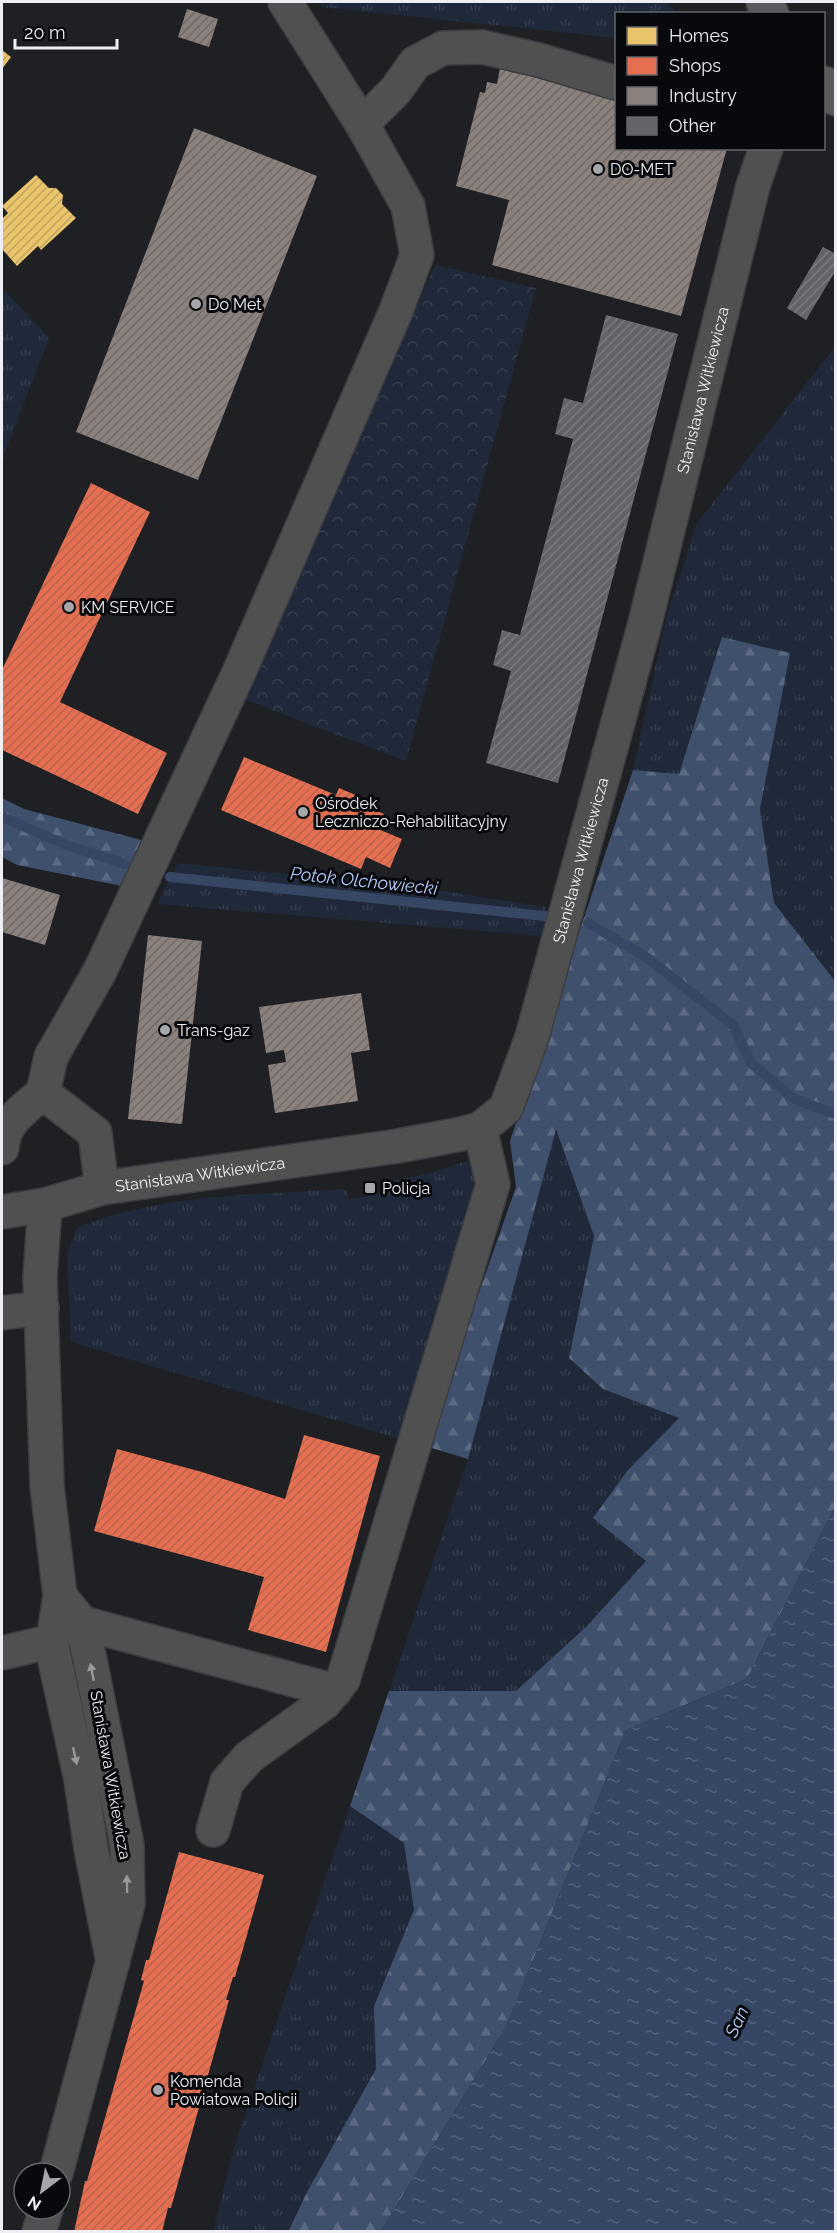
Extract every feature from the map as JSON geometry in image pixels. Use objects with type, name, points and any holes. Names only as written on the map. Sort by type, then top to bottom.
[{"type":"street","points":[[2,1148],[2,1141],[13,1118],[43,1093],[51,1057],[100,971],[235,680],[396,311],[417,255],[408,206],[362,124],[285,2]]},
{"type":"street","points":[[362,124],[396,90],[415,63],[443,48],[482,47],[539,60],[615,83]]},
{"type":"street","name":"Stanisława Witkiewicza","points":[[2,1212],[45,1205],[102,1188],[398,1146],[480,1129],[506,1108],[532,1037],[644,627],[753,186],[765,150]]},
{"type":"street","points":[[43,1093],[95,1133],[102,1188]]},
{"type":"street","points":[[213,1830],[227,1782],[249,1757],[324,1702],[343,1680],[493,1184],[480,1129]]},
{"type":"street","name":"Stanisława Witkiewicza","points":[[45,1205],[40,1277],[47,1486],[60,1596],[51,1647],[81,1780],[91,1849],[113,1962]]},
{"type":"street","points":[[2,1313],[42,1308]]},
{"type":"street","name":"Stanisława Witkiewicza","points":[[59,2161],[128,1904],[127,1845],[82,1623],[60,1596]]},
{"type":"street","points":[[82,1623],[334,1691]]},
{"type":"street","points":[[2,1653],[53,1641]]},
{"type":"green space","points":[[318,2],[667,2],[676,12],[615,12],[615,38],[322,7]]},
{"type":"green space","points":[[435,265],[536,288],[406,761],[246,700]]},
{"type":"green space","points":[[2,288],[49,338],[3,458],[2,457]]},
{"type":"green space","points":[[835,347],[835,981],[774,903],[760,809],[789,653],[722,637],[679,775],[633,770],[666,618],[697,523]]},
{"type":"green space","points":[[722,637],[790,653],[760,809],[774,903],[835,981],[835,1507],[747,1679],[626,1730],[506,2027],[381,2231],[288,2232],[306,2194],[376,2069],[374,2006],[414,1910],[404,1843],[350,1806],[389,1691],[516,1691],[587,1626],[646,1561],[593,1518],[628,1470],[679,1418],[603,1389],[569,1358],[594,1236],[556,1129],[468,1459],[425,1446],[516,1187],[510,1141],[633,770],[679,774]]},
{"type":"green space","points":[[2,798],[24,809],[145,841],[122,886],[17,865],[2,857]]},
{"type":"green space","points":[[178,863],[423,888],[546,907],[543,936],[157,904]]},
{"type":"green space","points":[[556,1128],[594,1236],[569,1358],[603,1389],[679,1418],[628,1470],[646,1561],[587,1626],[516,1691],[389,1691],[468,1459]]},
{"type":"green space","points":[[472,1159],[480,1185],[407,1441],[71,1342],[67,1254],[77,1228],[142,1208],[209,1198],[346,1189],[348,1199],[388,1193],[388,1182],[436,1172]]},
{"type":"green space","points":[[350,1806],[404,1843],[414,1910],[374,2006],[376,2069],[306,2194],[288,2231],[213,2232],[234,2147]]},
{"type":"water","name":"San","points":[[835,1507],[835,2231],[381,2231],[506,2027],[626,1730],[747,1679]]},
{"type":"building: Homes","points":[[2,50],[11,57],[2,69]]},
{"type":"building: Homes","points":[[36,175],[49,188],[56,188],[63,195],[62,204],[76,218],[41,250],[38,246],[17,266],[2,249],[2,219],[8,213],[2,206]]},
{"type":"building: Shops","points":[[91,483],[150,512],[60,702],[167,753],[138,814],[2,750],[2,670]]},
{"type":"building: Shops","name":"Ośrodek Leczniczo-Rehabilitacyjny","points":[[244,757],[336,795],[339,788],[358,796],[356,802],[384,814],[378,829],[402,839],[390,868],[366,857],[361,869],[221,810]]},
{"type":"building: Shops","points":[[304,1435],[380,1456],[326,1652],[248,1630],[264,1577],[94,1531],[117,1449],[202,1472],[285,1499]]},
{"type":"building: Shops","name":"Komenda Powiatowa Policji","points":[[179,1852],[264,1875],[235,1977],[233,1977],[226,2000],[229,2000],[171,2208],[168,2208],[162,2232],[74,2232],[85,2181],[87,2181],[144,1981],[141,1980],[146,1960],[149,1960]]},
{"type":"building: Industry","points":[[187,9],[218,19],[209,47],[178,37]]},
{"type":"building: Industry","name":"DO-MET","points":[[500,68],[615,99],[615,150],[726,150],[681,316],[492,265],[509,200],[456,186],[480,92],[485,93],[487,82],[497,84]]},
{"type":"building: Industry","name":"Do Met","points":[[194,128],[317,176],[198,480],[76,432]]},
{"type":"building: Industry","points":[[2,878],[60,895],[45,945],[2,932]]},
{"type":"building: Industry","name":"Trans-gaz","points":[[148,935],[202,941],[182,1124],[128,1119]]},
{"type":"building: Industry","points":[[361,993],[370,1050],[351,1053],[358,1101],[275,1113],[268,1065],[286,1062],[284,1050],[266,1053],[259,1007]]},
{"type":"building: Other","points":[[823,247],[836,254],[836,270],[806,320],[787,308]]},
{"type":"building: Other","points":[[606,315],[678,334],[558,783],[486,763],[511,671],[493,665],[502,630],[520,635],[573,439],[555,434],[564,398],[583,403]]},
{"type":"waterway","name":"Potok Olchowiecki","points":[[2,817],[66,845],[125,864]]},
{"type":"waterway","name":"Potok Olchowiecki","points":[[170,877],[554,917]]},
{"type":"waterway","name":"Potok Olchowiecki","points":[[588,923],[646,957],[733,1025],[751,1063],[794,1099],[836,1114]]},
{"type":"place","name":"DO-MET","points":[[598,169]]},
{"type":"place","name":"Do Met","points":[[196,304]]},
{"type":"place","name":"KM SERVICE","points":[[69,607]]},
{"type":"place","name":"Ośrodek Leczniczo-Rehabilitacyjny","points":[[303,812]]},
{"type":"place","name":"Trans-gaz","points":[[165,1030]]},
{"type":"place","name":"Policja","points":[[370,1188]]},
{"type":"place","name":"Komenda Powiatowa Policji","points":[[158,2090]]}]
